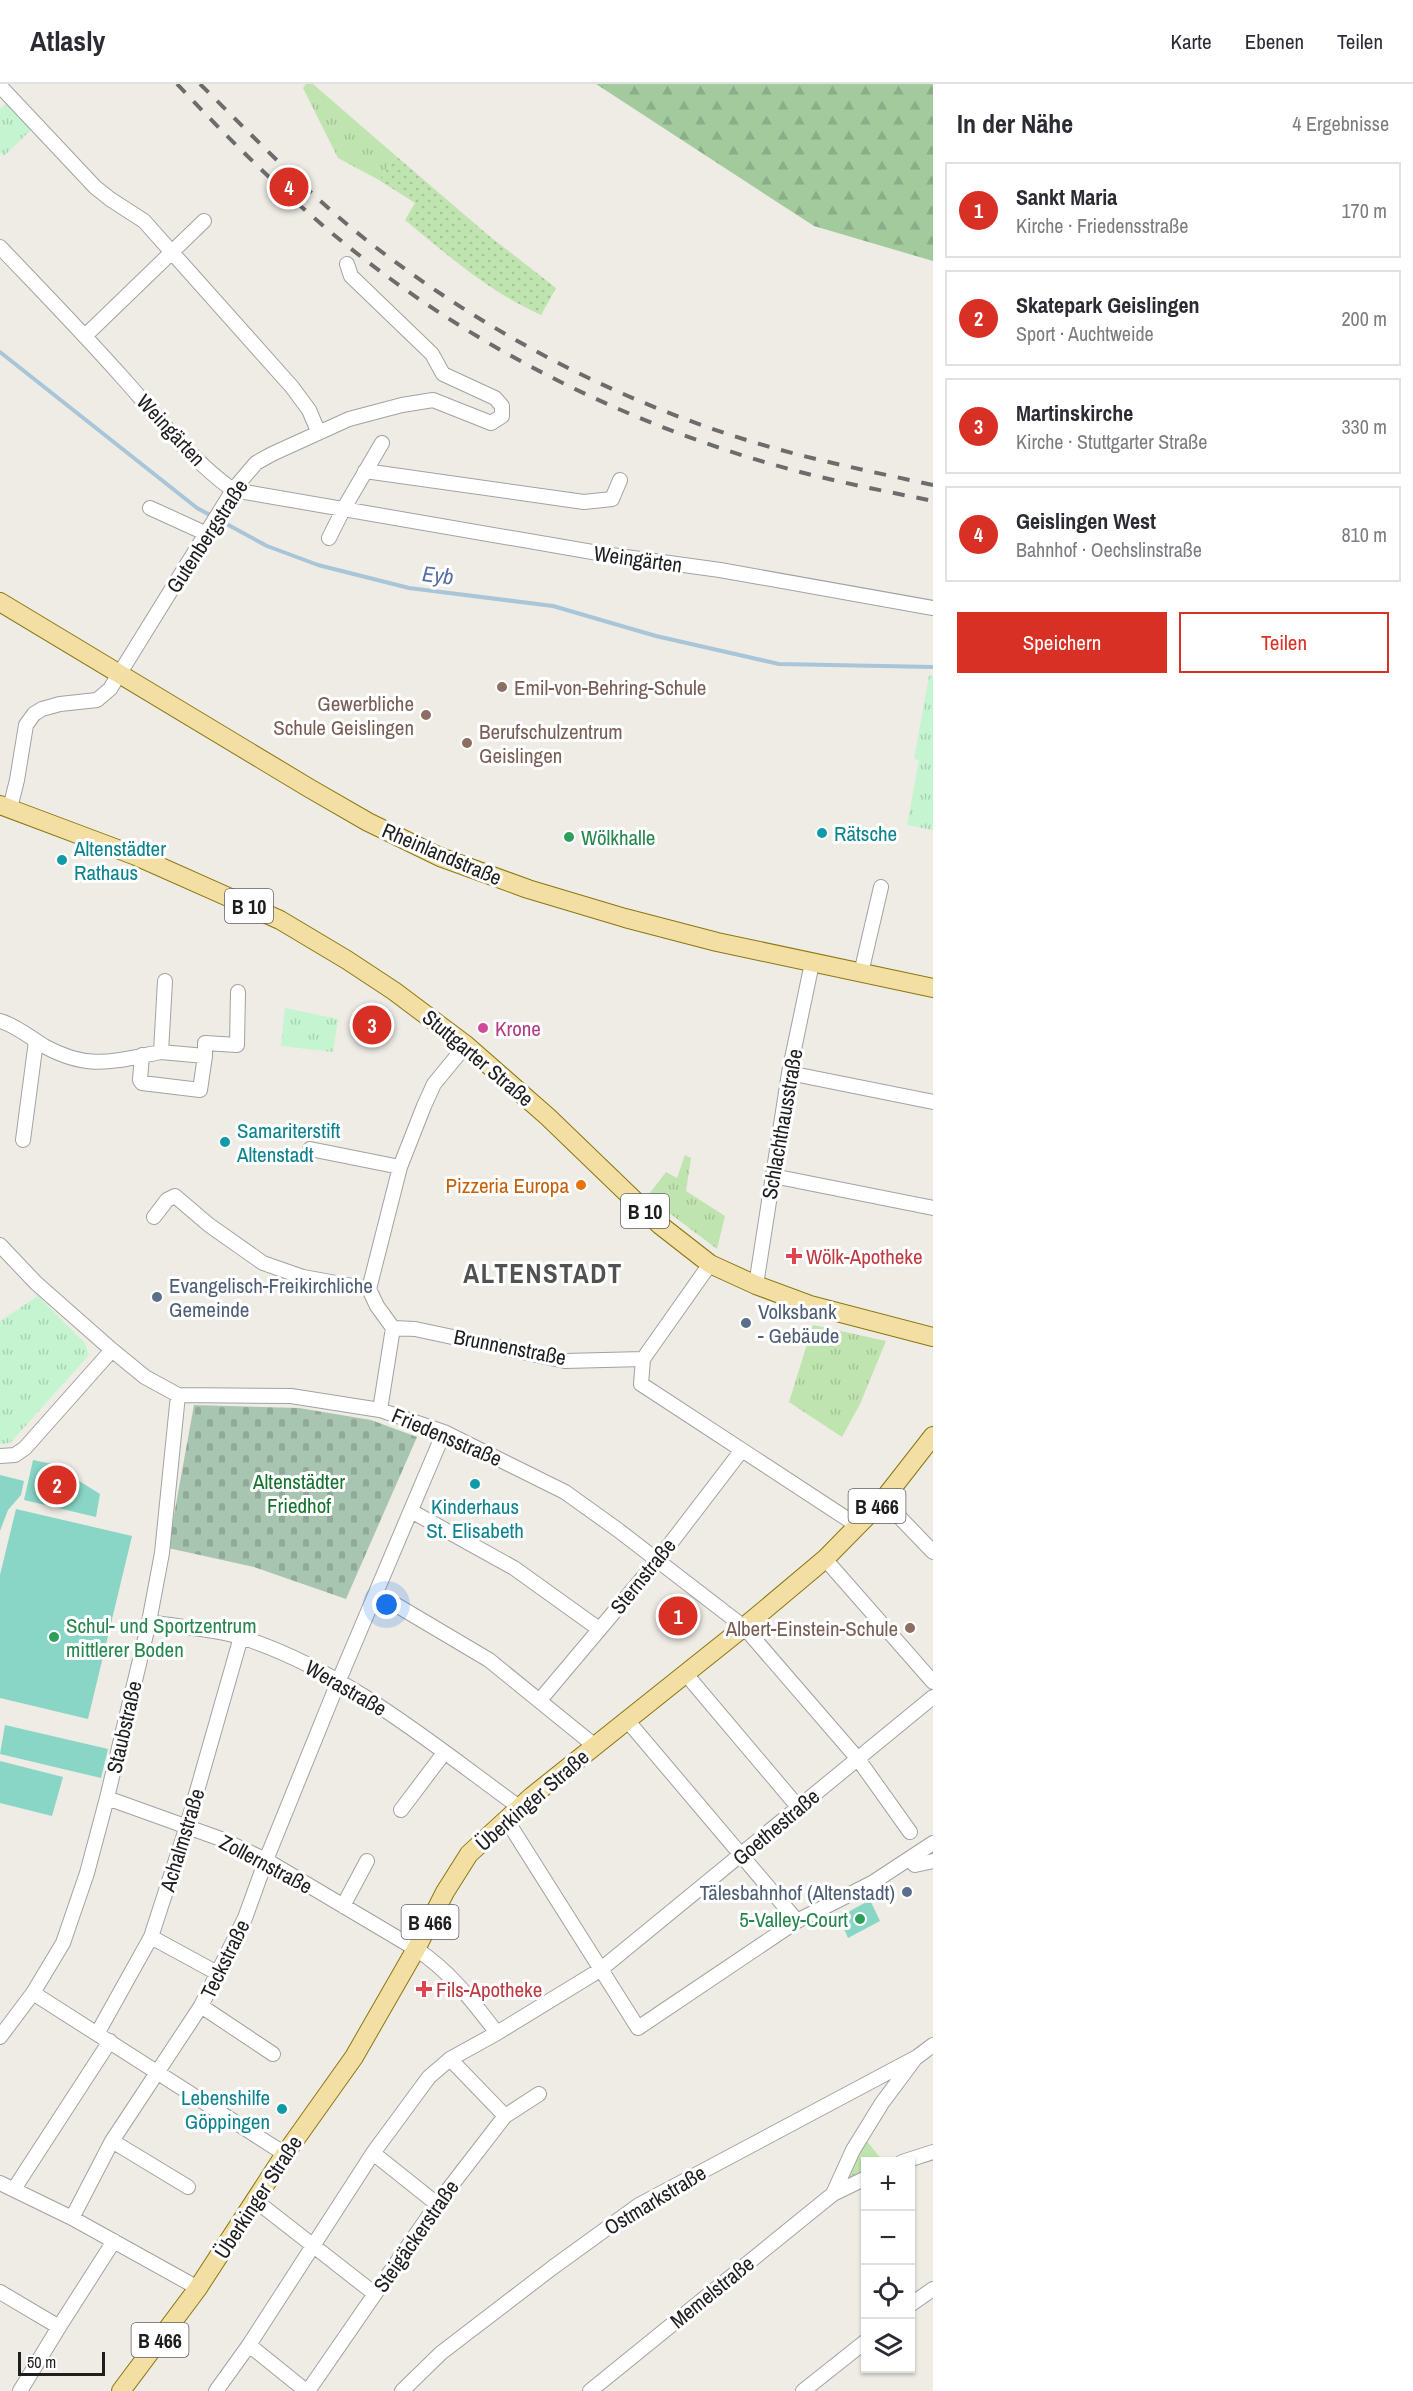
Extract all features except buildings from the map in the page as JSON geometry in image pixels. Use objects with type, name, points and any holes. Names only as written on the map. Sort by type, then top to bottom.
[{"type":"main road","name":"Rheinlandstraße","points":[[0,602],[358,816],[440,857],[528,889],[625,918],[812,963],[933,988]]},
{"type":"main road","name":"Stuttgarter Straße","points":[[5,806],[136,856],[280,920],[394,991],[466,1045],[552,1120],[660,1225],[710,1264],[756,1285],[810,1305],[933,1337]]},
{"type":"main road","name":"Überkinger Straße","points":[[121,2391],[198,2288],[285,2154],[354,2057],[416,1949],[445,1892],[462,1864],[484,1838],[626,1719],[744,1628],[825,1559],[883,1500],[930,1447]]},
{"type":"street","points":[[0,86],[95,187],[144,221],[292,387],[309,410],[318,431]]},
{"type":"street","points":[[85,336],[204,221]]},
{"type":"street","name":"Weingärten","points":[[0,247],[231,495],[344,508],[604,554],[720,570],[933,608]]},
{"type":"street","name":"Gutenbergstraße","points":[[5,806],[17,780],[26,725],[34,714],[60,704],[97,700],[110,690],[231,495],[256,463],[318,431],[349,418],[402,405],[433,400],[490,423],[502,416],[502,406],[495,398],[443,374],[432,354],[351,276],[347,264]]},
{"type":"street","points":[[329,538],[382,443]]},
{"type":"street","points":[[365,471],[584,502],[612,499],[620,480]]},
{"type":"street","points":[[150,508],[208,531]]},
{"type":"street","points":[[861,974],[881,887]]},
{"type":"street","name":"Schlachthausstraße","points":[[756,1285],[789,1073],[812,963]]},
{"type":"street","points":[[161,1052],[165,981]]},
{"type":"street","points":[[142,1055],[140,1080],[142,1083],[200,1090],[206,1043],[237,1045],[238,993]]},
{"type":"street","points":[[0,1021],[59,1054],[78,1060],[108,1063],[161,1052],[205,1056]]},
{"type":"street","points":[[23,1140],[36,1041]]},
{"type":"street","points":[[380,1410],[393,1328],[377,1306],[369,1289],[400,1167],[434,1084],[466,1045]]},
{"type":"street","points":[[789,1073],[933,1102]]},
{"type":"street","points":[[310,1149],[400,1167]]},
{"type":"street","points":[[773,1176],[933,1208]]},
{"type":"street","points":[[154,1217],[167,1200],[175,1196],[209,1225],[263,1263],[303,1277],[369,1289]]},
{"type":"street","name":"Friedensstraße","points":[[0,1245],[36,1283],[112,1350],[145,1377],[178,1395],[291,1396],[380,1410],[444,1432],[565,1492],[744,1628],[858,1759],[910,1832]]},
{"type":"street","points":[[710,1264],[643,1359],[641,1384],[858,1526]]},
{"type":"street","name":"Brunnenstraße","points":[[393,1328],[415,1329],[565,1360],[643,1359]]},
{"type":"street","points":[[0,1456],[15,1455],[25,1448],[112,1350]]},
{"type":"street","name":"Staubstraße","points":[[0,2037],[33,1993],[63,1943],[87,1873],[149,1622],[162,1553],[178,1395]]},
{"type":"street","name":"Teckstraße","points":[[72,2218],[112,2141],[201,2006],[219,1974],[245,1918],[339,1680],[444,1432]]},
{"type":"street","name":"Sternstraße","points":[[540,1700],[657,1561],[742,1449]]},
{"type":"street","points":[[883,1500],[933,1552]]},
{"type":"street","points":[[411,1511],[514,1568],[599,1629]]},
{"type":"street","points":[[825,1559],[933,1682]]},
{"type":"street","points":[[376,1593],[482,1656],[595,1746]]},
{"type":"street","name":"Werastraße","points":[[149,1622],[242,1637],[289,1655],[339,1680],[384,1709],[444,1753],[513,1813],[600,1970],[638,2028],[797,1921]]},
{"type":"street","name":"Achalmstraße","points":[[14,2189],[103,2037],[152,1937],[242,1637]]},
{"type":"street","points":[[685,1673],[799,1808]]},
{"type":"street","name":"Goethestraße","points":[[216,2391],[249,2346],[373,2153],[429,2078],[450,2059],[600,1970],[933,1697]]},
{"type":"street","points":[[626,1719],[740,1857],[797,1921],[872,1883],[933,1843]]},
{"type":"street","points":[[401,1810],[444,1753]]},
{"type":"street","name":"Zollernstraße","points":[[107,1798],[221,1839],[266,1860],[416,1949],[435,1961],[465,1991],[497,2033]]},
{"type":"street","points":[[909,1859],[915,1865],[933,1861]]},
{"type":"street","points":[[343,1906],[367,1862]]},
{"type":"street","points":[[152,1937],[219,1974]]},
{"type":"street","points":[[33,1993],[285,2154]]},
{"type":"street","points":[[201,2006],[273,2054]]},
{"type":"street","name":"Ostmarkstraße","points":[[402,2391],[460,2339],[639,2205],[916,2057],[933,2045]]},
{"type":"street","name":"Memelstraße","points":[[833,2194],[853,2150],[882,2103],[916,2057]]},
{"type":"street","points":[[450,2059],[505,2116]]},
{"type":"street","name":"Steigäckerstraße","points":[[307,2391],[437,2204],[505,2116],[539,2094]]},
{"type":"street","points":[[112,2141],[188,2187]]},
{"type":"street","points":[[915,2158],[933,2152]]},
{"type":"street","points":[[373,2153],[437,2204]]},
{"type":"street","name":"Memelstraße","points":[[591,2391],[833,2194],[861,2180]]},
{"type":"street","points":[[0,2183],[72,2218],[198,2288]]},
{"type":"street","points":[[256,2201],[375,2294]]},
{"type":"street","points":[[20,2391],[114,2241]]},
{"type":"street","points":[[915,2302],[933,2289]]},
{"type":"street","points":[[0,2292],[59,2327]]},
{"type":"street","points":[[803,2391],[861,2345]]},
{"type":"street","points":[[249,2346],[307,2391]]},
{"type":"green space","points":[[306,84],[313,84],[396,156],[379,180],[338,158],[303,88]]},
{"type":"green space","points":[[596,84],[933,84],[933,261],[814,226]]},
{"type":"green space","points":[[7,103],[32,129],[4,156],[0,152],[0,109]]},
{"type":"green space","points":[[396,156],[488,235],[556,288],[541,315],[487,285],[405,220],[415,203],[379,180]]},
{"type":"green space","points":[[933,675],[933,830],[907,825],[919,760],[914,759],[929,676]]},
{"type":"green space","points":[[285,1008],[338,1019],[333,1052],[281,1046]]},
{"type":"green space","points":[[685,1155],[691,1158],[686,1191],[725,1216],[717,1249],[668,1212],[649,1194],[666,1172],[677,1178]]},
{"type":"green space","points":[[38,1296],[85,1343],[89,1355],[10,1443],[0,1444],[0,1321]]},
{"type":"green space","points":[[813,1325],[886,1341],[860,1404],[842,1437],[789,1402]]},
{"type":"green space","name":"Altenstädter Friedhof","points":[[194,1405],[299,1408],[371,1420],[417,1437],[346,1599],[254,1567],[168,1548]]},
{"type":"green space","points":[[866,2140],[880,2157],[861,2157],[861,2174],[841,2186]]},
{"type":"shaded area","points":[[33,1460],[52,1464],[100,1494],[96,1517],[24,1500]]},
{"type":"shaded area","points":[[0,1475],[24,1481],[21,1495],[8,1510],[0,1531]]},
{"type":"shaded area","name":"Schul- und Sportzentrum mittlerer Boden","points":[[16,1509],[132,1536],[88,1719],[0,1698],[0,1575]]},
{"type":"shaded area","points":[[5,1725],[108,1749],[101,1778],[0,1754]]},
{"type":"shaded area","points":[[0,1761],[63,1777],[52,1816],[0,1803]]},
{"type":"shaded area","name":"5-Valley-Court","points":[[870,1900],[880,1921],[848,1938],[839,1917]]},
{"type":"waterway","name":"Eyb","points":[[0,352],[197,508],[267,546],[318,565],[409,588],[553,606],[656,636],[779,664],[933,667]]},
{"type":"railway","points":[[177,84],[288,195],[380,271],[435,310],[552,378],[613,407],[739,454],[804,473],[933,501]]},
{"type":"railway","points":[[200,84],[301,183],[365,239],[458,305],[507,335],[609,388],[715,430],[810,458],[933,485]]},
{"type":"place","name":"Geislingen West","points":[[289,187]]},
{"type":"place","name":"Emil-von-Behring-Schule","points":[[502,687]]},
{"type":"place","name":"Gewerbliche Schule Geislingen","points":[[426,715]]},
{"type":"place","name":"Berufschulzentrum Geislingen","points":[[467,743]]},
{"type":"place","name":"Rätsche","points":[[822,833]]},
{"type":"place","name":"Wölkhalle","points":[[569,837]]},
{"type":"place","name":"Altenstädter Rathaus","points":[[62,860]]},
{"type":"place","name":"Martinskirche","points":[[372,1025]]},
{"type":"place","name":"Krone","points":[[483,1028]]},
{"type":"place","name":"Samariterstift Altenstadt","points":[[225,1142]]},
{"type":"place","name":"Pizzeria Europa","points":[[581,1185]]},
{"type":"place","name":"Wölk-Apotheke","points":[[794,1256]]},
{"type":"place","name":"Evangelisch-Freikirchliche Gemeinde","points":[[157,1297]]},
{"type":"place","name":"Volksbank - Gebäude","points":[[746,1323]]},
{"type":"place","name":"Kinderhaus St. Elisabeth","points":[[475,1484]]},
{"type":"place","name":"Skatepark Geislingen","points":[[57,1485]]},
{"type":"place","name":"Sankt Maria","points":[[678,1616]]},
{"type":"place","name":"Albert-Einstein-Schule","points":[[910,1628]]},
{"type":"place","name":"Schul- und Sportzentrum mittlerer Boden","points":[[54,1637]]},
{"type":"place","name":"Tälesbahnhof (Altenstadt)","points":[[907,1892]]},
{"type":"place","name":"5-Valley-Court","points":[[860,1919]]},
{"type":"place","name":"Fils-Apotheke","points":[[424,1989]]},
{"type":"place","name":"Lebenshilfe Göppingen","points":[[282,2109]]},
{"type":"district","name":"ALTENSTADT","points":[[543,1273]]}]
